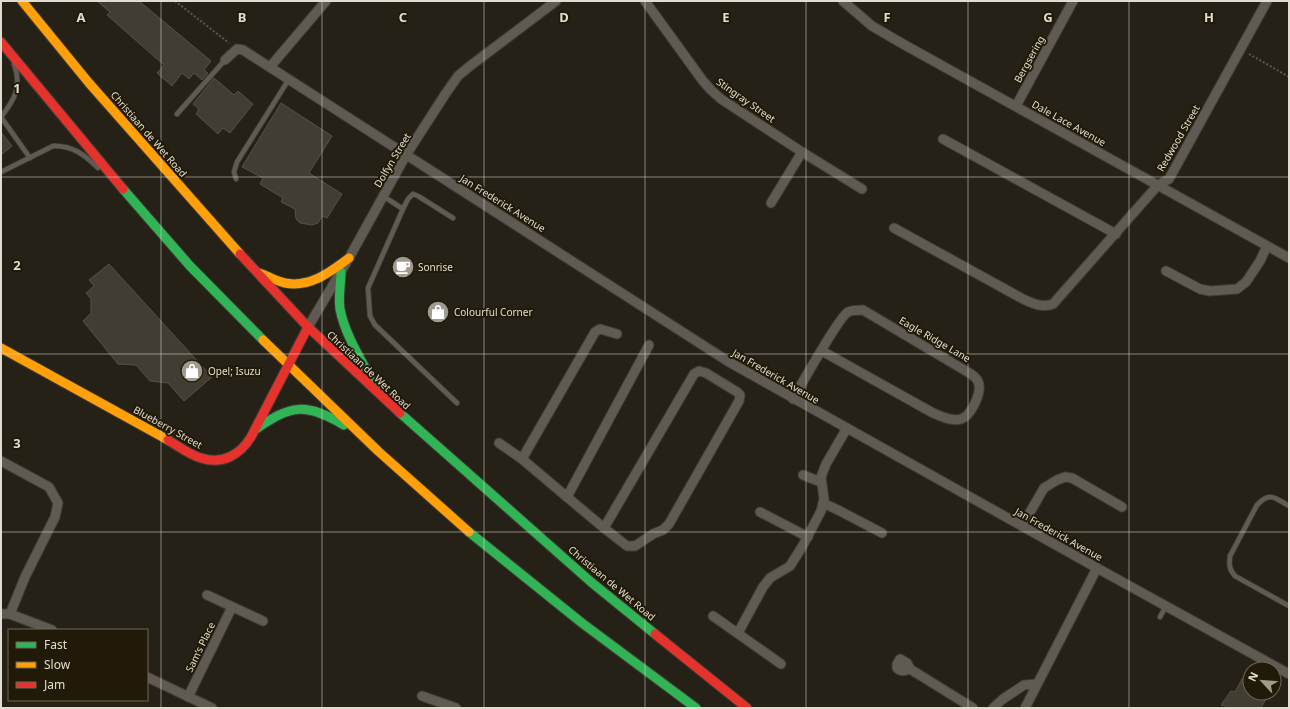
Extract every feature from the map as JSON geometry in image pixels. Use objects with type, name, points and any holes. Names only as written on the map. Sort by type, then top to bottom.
[{"type":"main road","name":"Christiaan de Wet Road","points":[[22,1],[89,83],[256,272],[308,327],[380,396],[591,582],[747,708]]},
{"type":"main road","points":[[1,42],[50,103],[146,216],[219,295],[289,366],[401,472],[477,538],[543,592],[696,708]]},
{"type":"main road","points":[[256,272],[285,283],[309,282],[322,278],[349,258]]},
{"type":"main road","points":[[341,272],[340,306],[342,317],[353,344],[380,396]]},
{"type":"main road","name":"Dolfyn Street","points":[[289,366],[308,327]]},
{"type":"main road","name":"Blueberry Street","points":[[1,348],[200,458],[208,460],[231,458],[241,451],[289,366]]},
{"type":"main road","points":[[253,432],[267,421],[281,413],[298,408],[309,408],[332,417],[367,440]]},
{"type":"street","points":[[270,67],[326,1]]},
{"type":"street","name":"Dolfyn Street","points":[[308,327],[341,272],[406,156],[458,76],[556,1]]},
{"type":"street","name":"Stingray Street","points":[[645,1],[703,82],[721,99],[802,152],[862,188]]},
{"type":"street","name":"Dale Lace Avenue","points":[[843,1],[872,26],[903,44],[1289,258]]},
{"type":"street","name":"Bergsering","points":[[1016,106],[1074,1]]},
{"type":"street","name":"Redwood Street","points":[[894,228],[1023,299],[1042,306],[1053,304],[1158,185],[1169,179],[1267,1]]},
{"type":"street","points":[[225,60],[237,49]]},
{"type":"street","name":"Jan Frederick Avenue","points":[[237,49],[243,50],[289,79],[406,156],[594,274],[723,358],[793,399],[1289,674]]},
{"type":"street","points":[[943,139],[1116,234]]},
{"type":"street","points":[[771,203],[802,152]]},
{"type":"street","points":[[1166,271],[1200,289],[1210,291],[1237,289],[1246,282],[1260,261],[1267,246]]},
{"type":"street","name":"Eagle Ridge Lane","points":[[793,399],[842,317],[848,311],[863,310],[971,374],[979,383],[978,393],[974,405],[968,414],[961,419],[949,419],[933,413],[822,351]]},
{"type":"street","points":[[522,459],[595,332],[600,329],[617,334]]},
{"type":"street","points":[[567,497],[649,345]]},
{"type":"street","points":[[499,443],[522,459],[604,528],[627,546],[632,547],[666,527],[739,401],[740,394],[706,373],[699,371],[694,374],[604,528]]},
{"type":"street","points":[[738,633],[763,587],[770,578],[790,566],[808,537],[821,511],[824,499],[821,477],[826,464],[847,428]]},
{"type":"street","points":[[1,461],[49,487],[58,502],[55,517],[5,614],[49,629]]},
{"type":"street","points":[[802,475],[821,482]]},
{"type":"street","points":[[1022,526],[1044,488],[1051,482],[1065,477],[1072,478],[1122,507]]},
{"type":"street","points":[[823,503],[882,533]]},
{"type":"street","points":[[760,512],[808,537]]},
{"type":"street","points":[[1025,708],[1096,568]]},
{"type":"street","points":[[207,595],[263,621]]},
{"type":"street","name":"Sam’s Place","points":[[188,697],[232,607]]},
{"type":"street","points":[[712,616],[781,664]]},
{"type":"street","points":[[910,669],[972,708]]},
{"type":"street","points":[[148,677],[212,708]]},
{"type":"street","points":[[993,708],[1002,699],[1024,685],[1036,684]]},
{"type":"street","points":[[422,696],[456,708]]},
{"type":"lane","points":[[9,52],[17,74],[17,90],[13,100],[1,117],[30,158]]},
{"type":"lane","points":[[177,114],[225,60]]},
{"type":"lane","points":[[236,179],[234,172],[237,162],[289,79]]},
{"type":"lane","points":[[1,172],[53,146],[61,146],[77,151],[90,161],[146,216]]},
{"type":"lane","points":[[453,218],[413,194],[408,199],[403,209],[368,288],[370,316],[375,325],[457,403]]},
{"type":"lane","points":[[383,196],[403,209]]},
{"type":"lane","points":[[1289,506],[1276,499],[1269,497],[1264,498],[1257,505],[1230,556],[1229,565],[1230,571],[1234,576],[1289,606]]},
{"type":"lane","points":[[1160,617],[1166,606]]},
{"type":"path","points":[[175,1],[237,49]]},
{"type":"path","points":[[1241,49],[1289,77]]},
{"type":"building","points":[[97,1],[139,1],[211,61],[204,70],[208,73],[202,80],[194,73],[189,79],[182,73],[172,86],[157,73],[164,65],[107,15],[110,12]]},
{"type":"building","points":[[214,78],[234,95],[238,91],[253,104],[230,133],[223,128],[218,134],[196,114],[199,109],[193,104]]},
{"type":"building","points":[[281,103],[332,136],[309,173],[342,194],[327,218],[322,216],[318,223],[312,225],[300,223],[296,219],[295,209],[281,202],[283,198],[260,184],[263,178],[242,167]]},
{"type":"building","points":[[1,132],[12,146],[1,155]]},
{"type":"building","points":[[109,264],[212,377],[184,401],[168,383],[150,381],[136,365],[118,364],[83,321],[91,313],[91,299],[86,293],[94,286],[89,280]]},
{"type":"building","points":[[1242,679],[1242,701],[1265,701],[1261,708],[1225,708],[1226,706],[1221,705],[1231,691],[1235,692]]},
{"type":"traffic: fast","points":[[123,189],[190,266],[263,340]]},
{"type":"traffic: fast","points":[[341,272],[339,300],[342,319],[350,340],[376,388]]},
{"type":"traffic: fast","points":[[256,429],[280,415],[299,409],[319,413],[344,425]]},
{"type":"traffic: fast","points":[[400,413],[591,582],[655,634]]},
{"type":"traffic: fast","points":[[469,532],[582,623],[696,708]]},
{"type":"traffic: slow","points":[[22,1],[89,83],[240,254]]},
{"type":"traffic: slow","points":[[259,273],[285,283],[303,283],[319,278],[349,258]]},
{"type":"traffic: slow","points":[[263,340],[378,451],[469,532]]},
{"type":"traffic: slow","points":[[1,348],[168,440]]},
{"type":"traffic: jam","points":[[1,42],[123,189]]},
{"type":"traffic: jam","points":[[240,254],[308,327],[400,413]]},
{"type":"traffic: jam","points":[[168,440],[193,455],[209,460],[230,457],[242,449],[251,437],[308,327]]},
{"type":"traffic: jam","points":[[655,634],[747,708]]},
{"type":"place","name":"Sonrise","points":[[403,267]]},
{"type":"place","name":"Colourful Corner","points":[[438,312]]},
{"type":"place","name":"Opel; Isuzu","points":[[192,371]]}]
